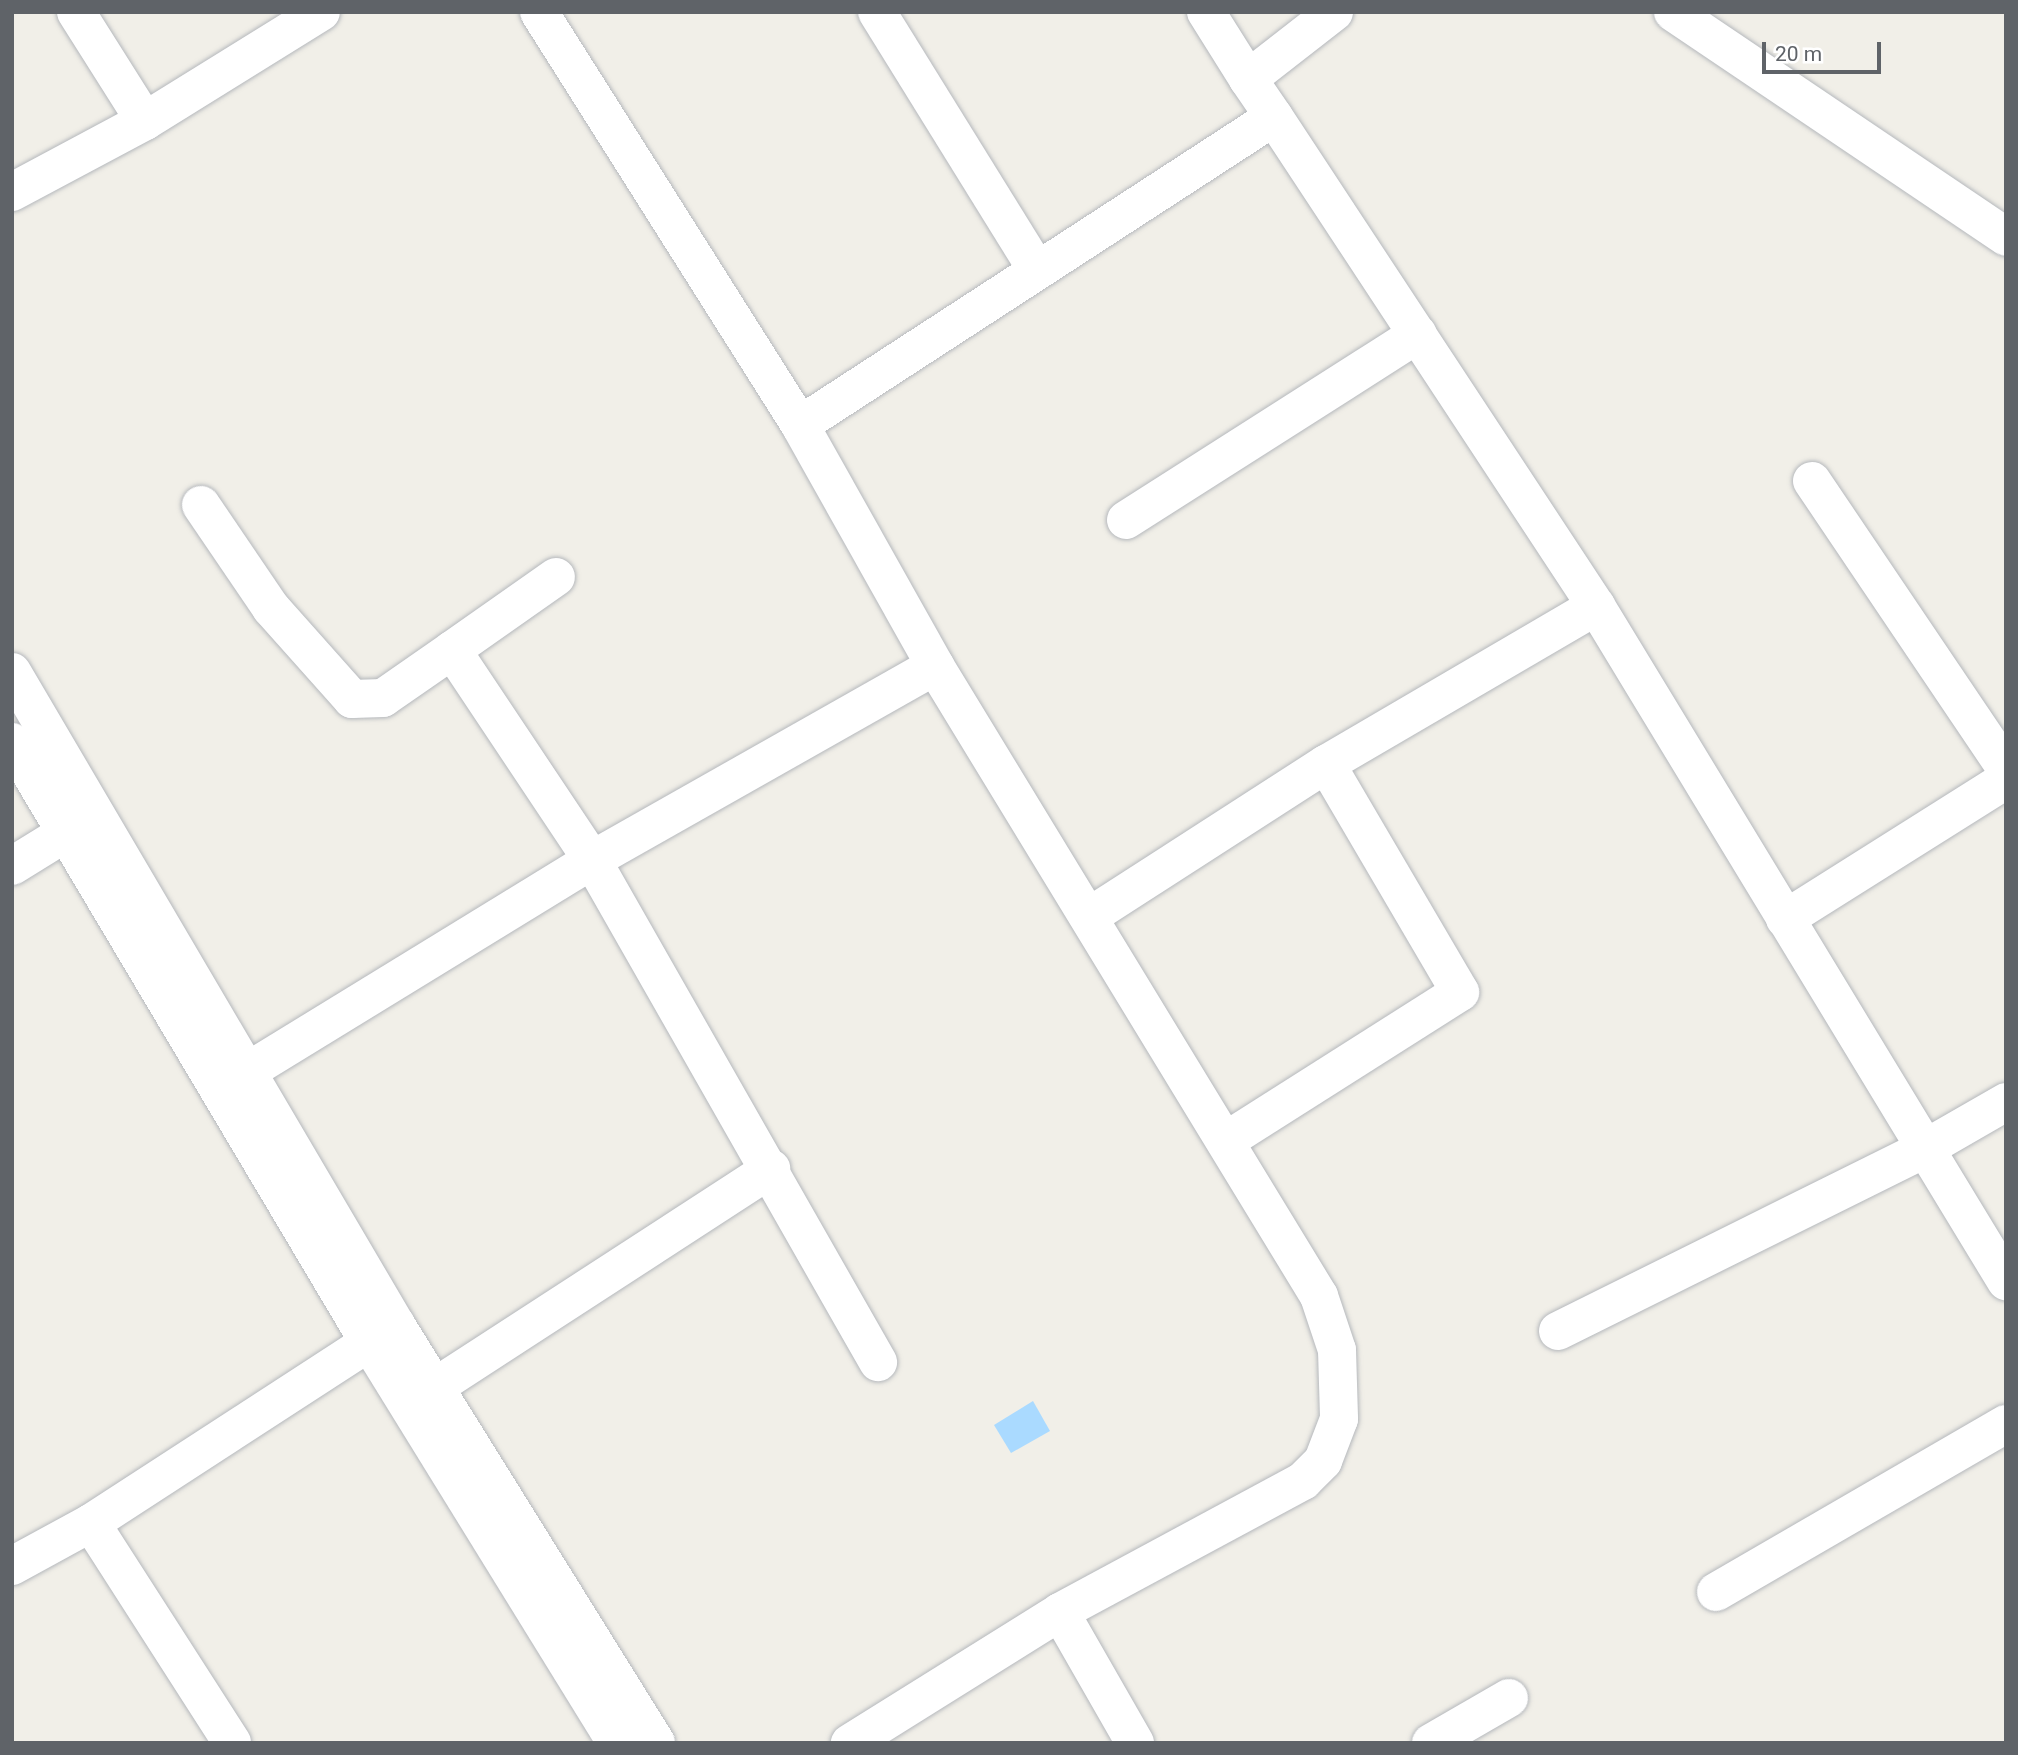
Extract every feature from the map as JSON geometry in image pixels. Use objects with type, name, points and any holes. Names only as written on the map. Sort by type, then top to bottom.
[{"type":"street","points":[[76,12],[145,121]]},
{"type":"street","points":[[12,192],[145,121],[321,12]]},
{"type":"street","points":[[539,12],[800,425],[935,666],[1227,1140],[1319,1296],[1337,1350],[1339,1419],[1323,1461],[1303,1481],[1060,1612],[850,1743]]},
{"type":"street","points":[[877,12],[1037,270]]},
{"type":"street","points":[[1206,12],[1596,606],[2006,1281]]},
{"type":"street","points":[[1248,79],[1335,12]]},
{"type":"street","points":[[1673,12],[2006,237]]},
{"type":"street","points":[[800,425],[1274,117]]},
{"type":"street","points":[[1126,520],[1418,334]]},
{"type":"street","points":[[1812,481],[2006,769]]},
{"type":"street","points":[[201,505],[271,608],[352,699],[383,698],[556,578]]},
{"type":"street","points":[[1090,916],[1326,764],[1596,606]]},
{"type":"street","points":[[452,650],[592,860],[771,1169],[878,1362]]},
{"type":"street","points":[[248,1071],[592,860],[935,666]]},
{"type":"street","points":[[12,672],[83,823],[383,1335],[616,1743]]},
{"type":"street","points":[[12,742],[83,823],[248,1071],[383,1335],[435,1387],[656,1743]]},
{"type":"street","points":[[1227,1140],[1460,992],[1326,764]]},
{"type":"street","points":[[1785,919],[2006,780]]},
{"type":"street","points":[[12,866],[83,823]]},
{"type":"street","points":[[1558,1331],[1926,1148],[2006,1102]]},
{"type":"street","points":[[435,1387],[771,1169]]},
{"type":"street","points":[[12,1566],[91,1523],[383,1335]]},
{"type":"street","points":[[1716,1592],[2006,1424]]},
{"type":"street","points":[[91,1523],[232,1743]]},
{"type":"street","points":[[1060,1612],[1135,1743]]},
{"type":"street","points":[[1431,1743],[1509,1698]]},
{"type":"water","points":[[1033,1401],[1050,1431],[1011,1453],[994,1425]]}]
